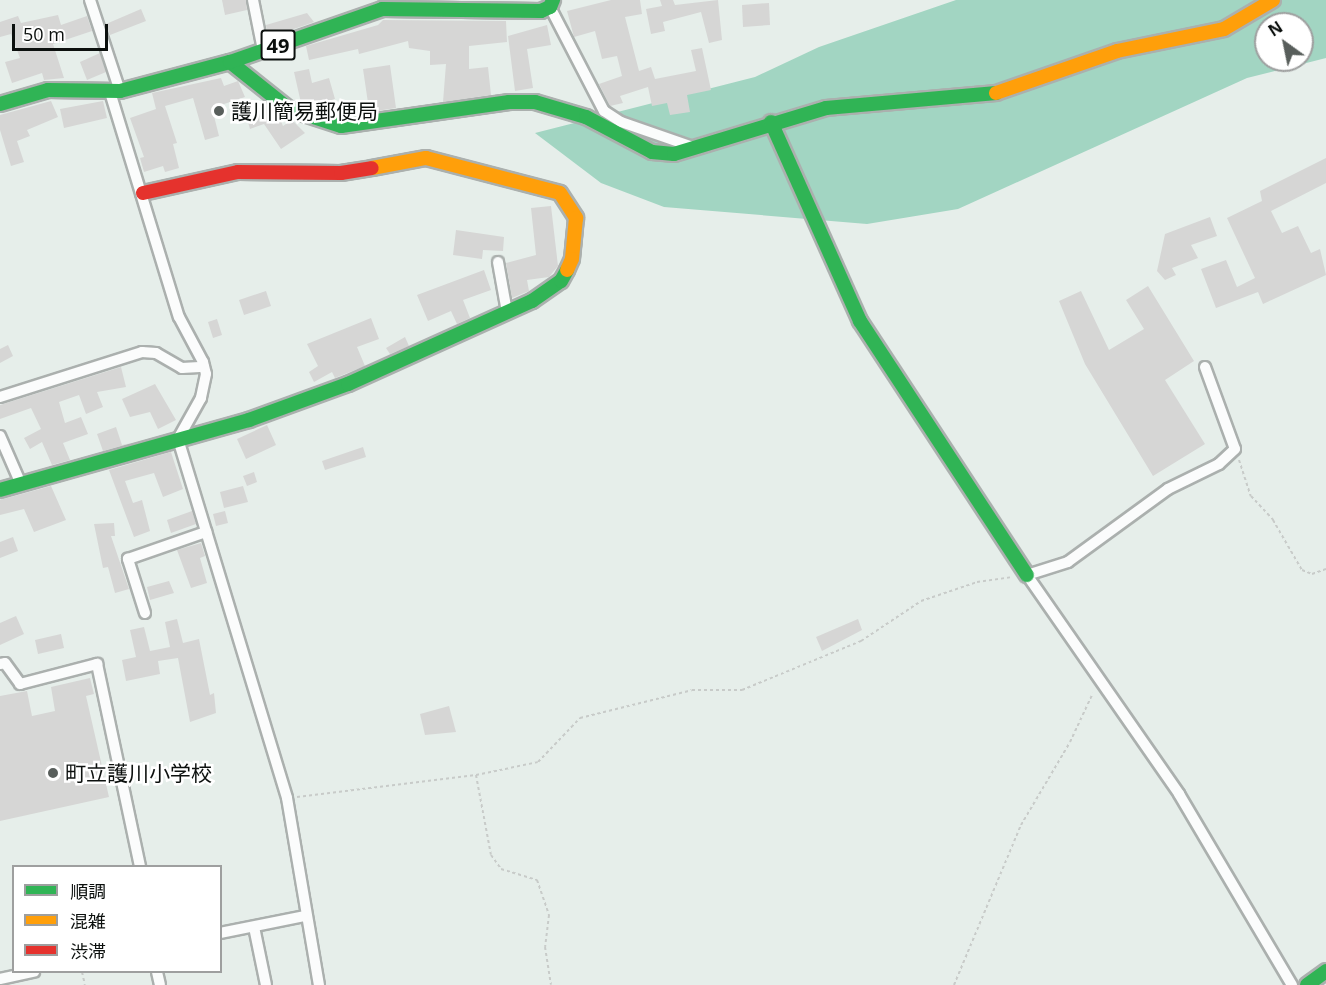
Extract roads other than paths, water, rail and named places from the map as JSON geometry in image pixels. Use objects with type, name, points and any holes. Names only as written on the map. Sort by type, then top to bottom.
[{"type":"street","points":[[90,0],[179,317],[193,337],[204,367],[201,398],[178,439],[287,798],[305,916],[319,985]]},
{"type":"street","points":[[253,0],[263,50]]},
{"type":"street","points":[[230,62],[289,109],[341,126],[509,102],[535,102],[586,117],[652,152],[674,154],[771,122],[826,108],[1003,92],[1118,51],[1224,28],[1273,0]]},
{"type":"street","points":[[551,3],[604,111],[621,122],[693,147]]},
{"type":"street","name":"49","points":[[0,104],[48,90],[115,91],[230,62],[382,9],[541,11],[551,3]]},
{"type":"street","points":[[771,122],[860,321],[1027,575],[1179,794],[1292,985]]},
{"type":"street","points":[[0,490],[249,420],[348,384],[507,312],[561,281],[572,259],[576,218],[560,193],[426,158],[341,173],[238,172],[143,193]]},
{"type":"street","points":[[498,262],[507,312]]},
{"type":"street","points":[[0,397],[142,352],[156,353],[182,368],[204,367]]},
{"type":"street","points":[[1027,575],[1068,562],[1168,489],[1219,464],[1235,449],[1205,367]]},
{"type":"street","points":[[0,436],[21,484]]},
{"type":"street","points":[[145,613],[128,559],[206,532]]},
{"type":"street","points":[[0,664],[5,663],[20,684],[97,664],[140,865]]},
{"type":"street","points":[[222,933],[305,916]]},
{"type":"street","points":[[254,927],[266,985]]},
{"type":"street","points":[[1307,985],[1326,971]]},
{"type":"street","points":[[0,979],[29,973]]},
{"type":"place","name":"護川簡易郵便局","points":[[219,111]]},
{"type":"place","name":"町立護川小学校","points":[[53,773]]}]
